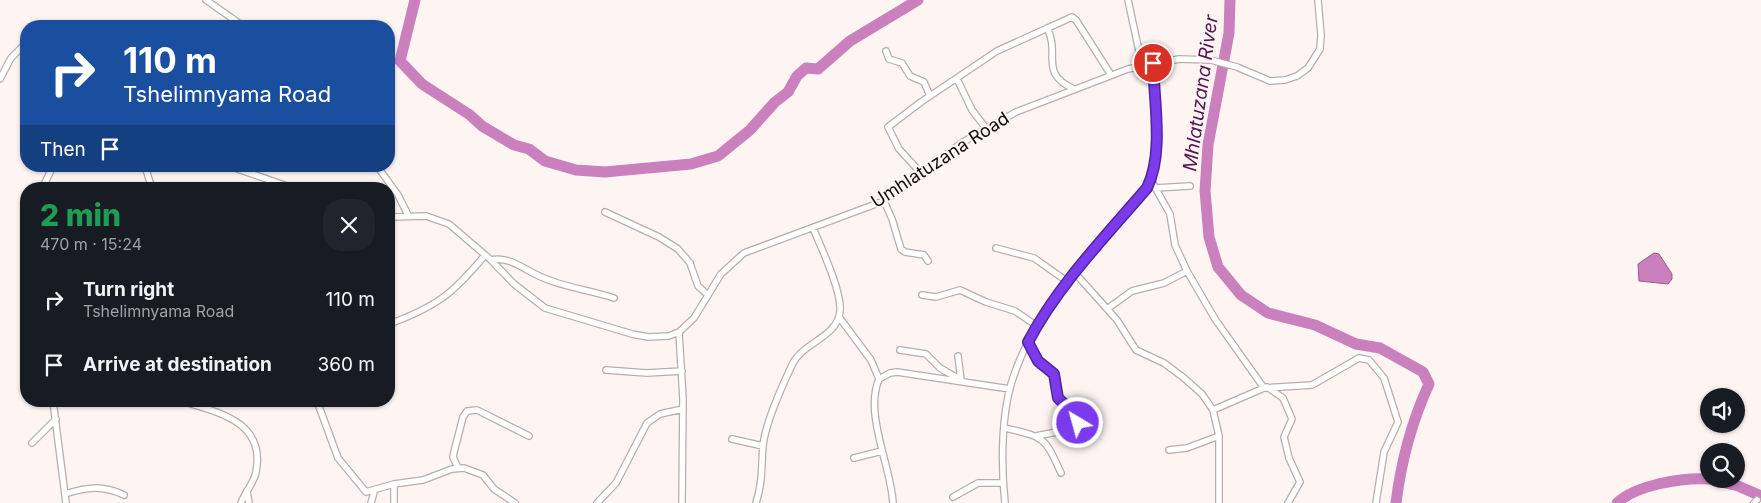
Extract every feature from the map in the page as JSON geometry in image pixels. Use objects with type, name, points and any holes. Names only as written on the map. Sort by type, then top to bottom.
[{"type":"street","points":[[206,0],[234,20]]},
{"type":"street","points":[[1127,0],[1142,65]]},
{"type":"street","name":"Umhlatuzana Road","points":[[679,332],[694,318],[721,274],[744,253],[884,201],[985,127],[1016,112],[1111,75],[1142,65],[1179,59],[1211,60],[1237,67],[1270,81],[1286,80],[1303,72],[1317,56],[1321,43],[1318,0]]},
{"type":"street","points":[[921,173],[904,156],[887,128],[930,96],[997,51],[1067,18],[1075,18],[1111,75]]},
{"type":"street","points":[[1047,28],[1053,40],[1052,68],[1059,81],[1074,89]]},
{"type":"street","points":[[0,79],[11,58],[20,49]]},
{"type":"street","points":[[886,51],[889,59],[902,63],[910,76],[924,82],[930,96]]},
{"type":"street","points":[[1005,503],[1003,483],[1005,428],[1010,389],[1028,342],[1068,282],[1147,188],[1151,180],[1156,142],[1153,63]]},
{"type":"street","points":[[957,78],[972,110],[985,127]]},
{"type":"street","points":[[246,172],[276,182]]},
{"type":"street","points":[[1151,180],[1170,214],[1175,246],[1215,319],[1266,388],[1283,398],[1291,414],[1292,422],[1284,437],[1289,458],[1300,479],[1300,486],[1288,503]]},
{"type":"street","points":[[1156,188],[1190,186]]},
{"type":"street","points":[[395,192],[408,215]]},
{"type":"street","points":[[884,201],[892,218],[901,249],[905,252],[924,255],[928,261]]},
{"type":"street","points":[[605,212],[659,237],[678,249],[690,263],[698,286],[708,295]]},
{"type":"street","points":[[395,216],[426,216],[445,222],[486,255],[514,284],[545,308],[641,336],[663,337],[679,332],[683,409],[682,503]]},
{"type":"street","points":[[756,503],[763,479],[763,446],[768,424],[794,362],[808,345],[832,329],[839,317],[841,305],[838,293],[813,228]]},
{"type":"street","points":[[996,248],[1034,258],[1068,282]]},
{"type":"street","points":[[395,321],[436,304],[470,274],[486,255]]},
{"type":"street","points":[[491,260],[498,258],[509,260],[549,281],[614,298]]},
{"type":"street","points":[[1107,308],[1132,291],[1164,283],[1187,270]]},
{"type":"street","points":[[1075,273],[1107,308],[1136,350],[1164,363],[1184,378],[1202,394],[1213,410],[1219,436],[1219,503]]},
{"type":"street","points":[[922,295],[936,296],[960,290],[986,302],[1015,311],[1037,326]]},
{"type":"street","points":[[839,317],[871,360],[879,379],[874,400],[882,451],[889,472],[893,503]]},
{"type":"street","points":[[1028,342],[1038,361],[1054,374],[1058,398],[1076,414],[1078,420],[1077,425],[1072,429],[1036,436]]},
{"type":"street","points":[[900,350],[926,354],[940,368],[962,381]]},
{"type":"street","points":[[958,356],[962,381]]},
{"type":"street","points":[[1213,410],[1266,388],[1312,385],[1359,358],[1365,358],[1384,378],[1398,422],[1384,452],[1376,503]]},
{"type":"street","points":[[606,370],[647,373],[682,371]]},
{"type":"street","points":[[879,379],[890,372],[897,372],[1010,389]]},
{"type":"street","points":[[54,407],[66,503]]},
{"type":"street","points":[[199,407],[224,415],[248,430],[255,447],[257,460],[255,477],[241,503]]},
{"type":"street","points":[[319,407],[338,458],[366,492],[374,492],[394,484],[424,480],[458,468],[477,471],[494,489],[515,503]]},
{"type":"street","points":[[597,503],[616,483],[647,423],[660,414],[683,409]]},
{"type":"street","points":[[458,468],[453,457],[463,417],[468,411],[477,410],[529,436]]},
{"type":"street","points":[[32,442],[56,419]]},
{"type":"street","points":[[1005,428],[1036,436],[1051,448],[1061,473]]},
{"type":"street","points":[[1169,450],[1187,448],[1219,436]]},
{"type":"street","points":[[732,439],[763,446]]},
{"type":"street","points":[[854,458],[882,451]]},
{"type":"street","points":[[953,497],[978,483],[1003,483]]},
{"type":"street","points":[[394,484],[394,503]]},
{"type":"street","points":[[65,494],[94,486],[105,487],[124,495]]},
{"type":"street","points":[[247,491],[249,503]]},
{"type":"street","points":[[371,503],[374,492]]},
{"type":"shaded area","points":[[1654,253],[1659,254],[1672,274],[1672,279],[1668,284],[1639,281],[1638,264]]},
{"type":"waterway","name":"Mhlatuzana River","points":[[415,0],[400,61],[422,84],[470,115],[482,126],[514,145],[529,149],[545,161],[576,170],[605,172],[691,164],[718,156],[750,130],[775,102],[788,92],[797,76],[806,68],[818,69],[850,41],[918,0]]},
{"type":"waterway","name":"Mhlatuzana River","points":[[1230,0],[1229,33],[1208,145],[1205,191],[1209,237],[1218,267],[1241,295],[1268,313],[1315,325],[1356,344],[1380,348],[1423,372],[1429,384],[1417,412],[1408,442],[1396,503]]},
{"type":"waterway","name":"Mhlatuzana River","points":[[1617,503],[1636,491],[1648,487],[1673,481],[1700,479]]},
{"type":"waterway","name":"Mhlatuzana River","points":[[1743,488],[1761,496]]},
{"type":"route","points":[[1078,423],[1078,417],[1057,396],[1054,374],[1048,367],[1038,361],[1028,342],[1068,282],[1147,188],[1151,180],[1156,142],[1153,63]]}]
